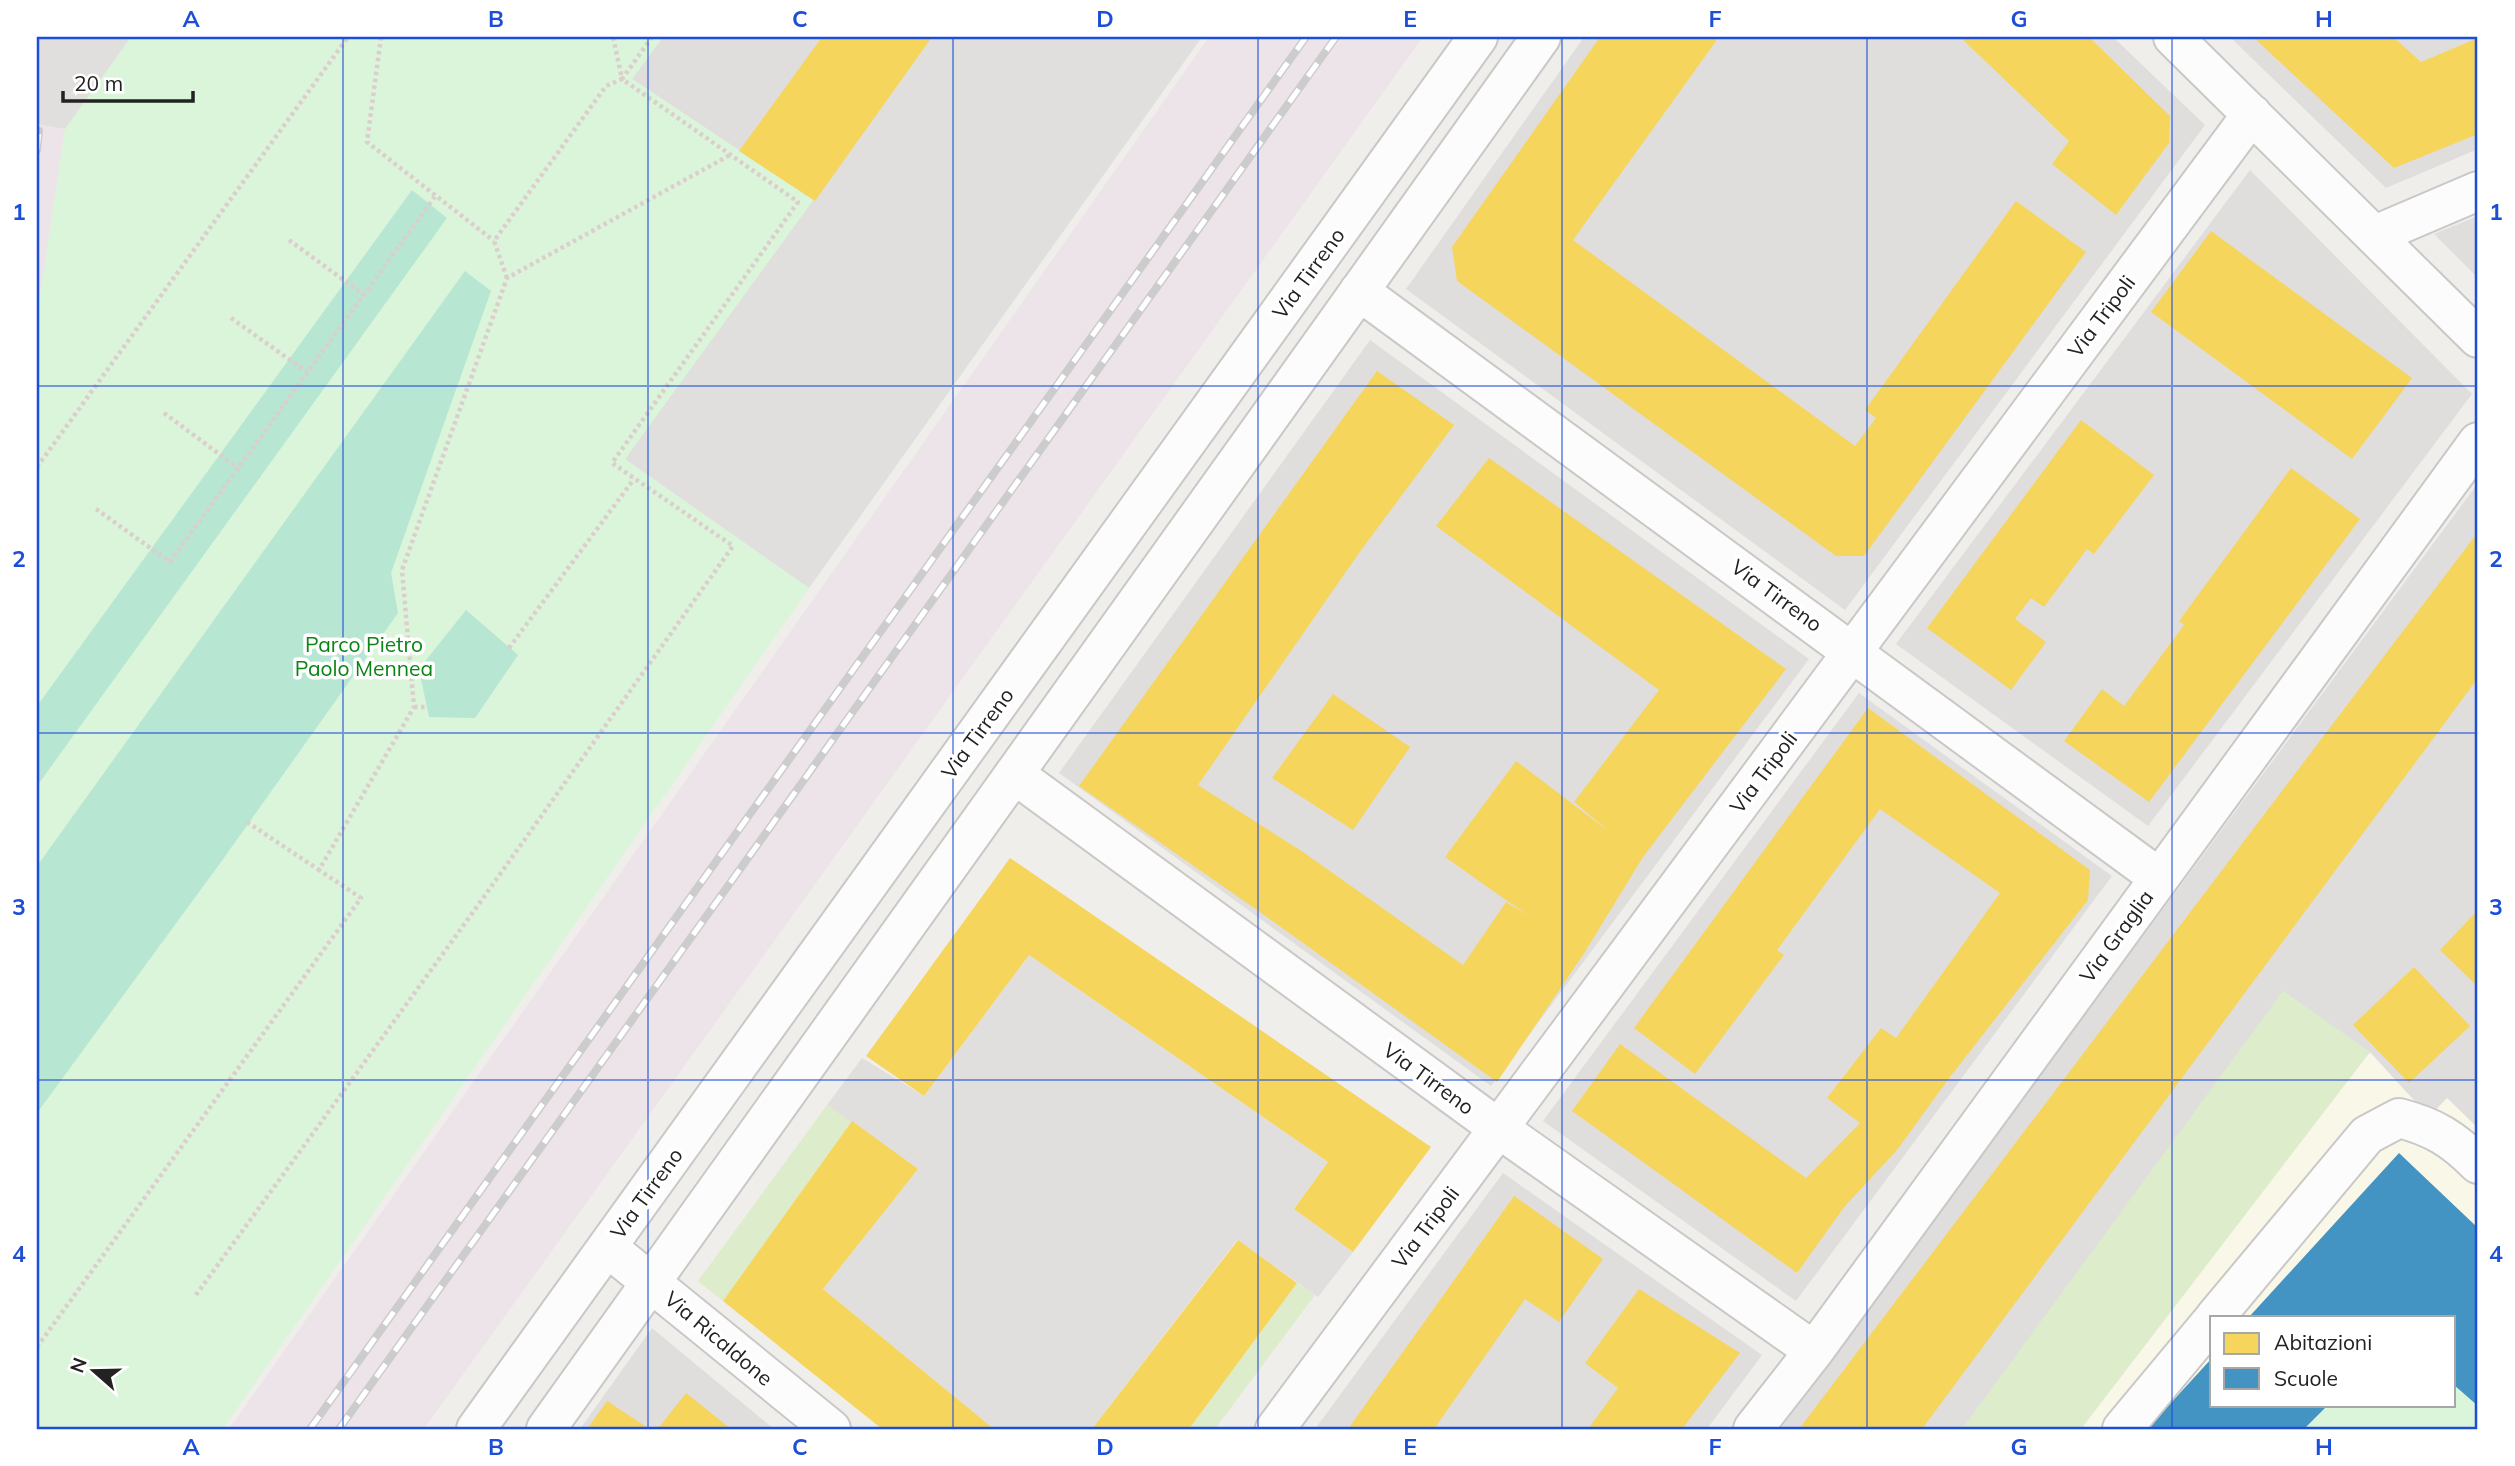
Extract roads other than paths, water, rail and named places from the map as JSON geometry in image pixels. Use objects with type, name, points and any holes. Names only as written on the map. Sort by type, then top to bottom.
[{"type":"street","name":"Via Tirreno","points":[[476,1429],[1478,37]]},
{"type":"street","points":[[546,1429],[1541,37]]},
{"type":"street","points":[[2173,37],[2478,338]]},
{"type":"street","name":"Via Tripoli","points":[[1275,1429],[2252,114]]},
{"type":"street","points":[[2375,235],[2478,191]]},
{"type":"street","name":"Via Tirreno","points":[[1359,290],[2158,877]]},
{"type":"street","name":"Via Graglia","points":[[1753,1429],[1814,1351],[2478,442]]},
{"type":"street","name":"Via Tirreno","points":[[1014,774],[1498,1128],[1814,1351]]},
{"type":"street","points":[[2216,1316],[2367,1135],[2399,1118],[2423,1124],[2442,1133],[2478,1164]]},
{"type":"street","name":"Via Ricaldone","points":[[607,1247],[831,1429]]},
{"type":"street","points":[[2122,1429],[2210,1324]]},
{"type":"railway","points":[[310,1429],[1306,37]]},
{"type":"railway","points":[[339,1429],[1336,37]]},
{"type":"railway","points":[[37,150],[39,131]]},
{"type":"park label","name":"Parco Pietro Paolo Mennea","points":[[364,656]]}]
